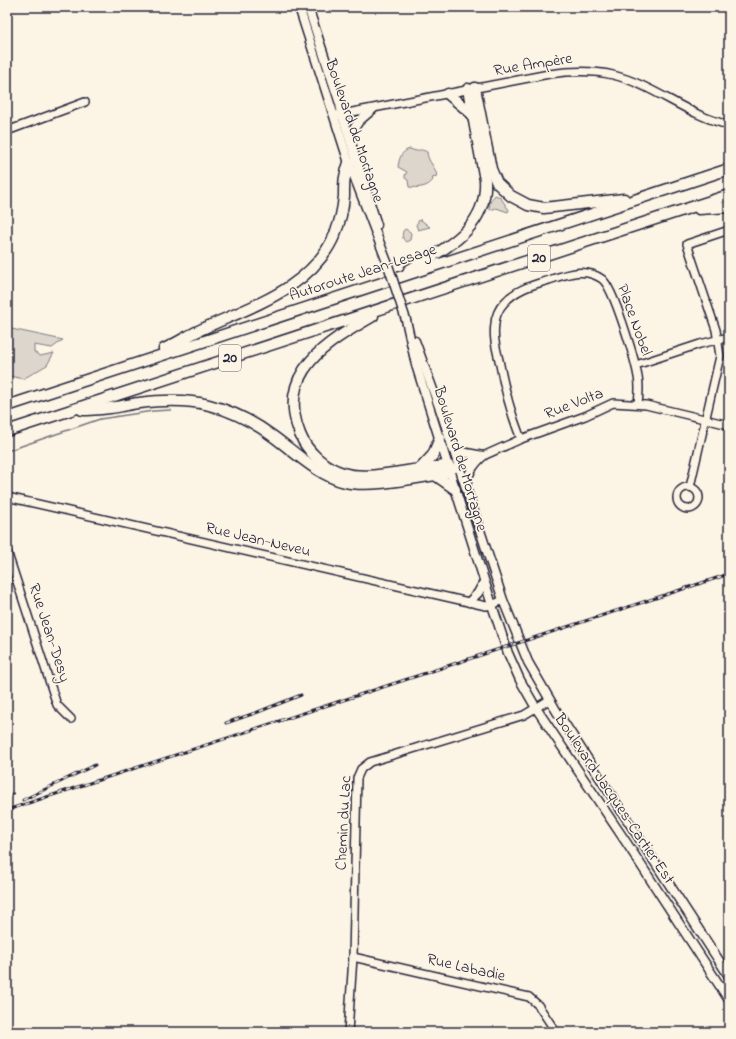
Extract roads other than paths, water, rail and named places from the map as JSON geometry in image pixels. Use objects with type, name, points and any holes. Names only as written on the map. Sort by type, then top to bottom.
[{"type":"highway","points":[[390,280],[452,243],[471,226],[479,214],[484,200],[485,180],[472,114],[471,89]]},
{"type":"highway","points":[[471,89],[492,172],[502,189],[518,201],[530,206],[547,208],[652,195]]},
{"type":"highway","points":[[448,94],[472,114]]},
{"type":"highway","points":[[144,361],[196,332],[283,291],[298,282],[312,269],[326,253],[337,230],[343,203],[344,173],[349,163]]},
{"type":"highway","name":"Autoroute Jean-Lesage","points":[[7,406],[729,170]]},
{"type":"highway","name":"20","points":[[7,431],[729,195]]},
{"type":"highway","points":[[685,210],[729,207]]},
{"type":"highway","points":[[392,306],[340,335],[323,348],[303,371],[296,388],[294,405],[295,420],[302,439],[312,453],[325,464],[343,473],[353,475],[368,475],[421,468],[453,468]]},
{"type":"highway","points":[[68,411],[111,408],[156,401],[182,401],[203,404],[226,410],[251,422],[273,436],[317,469],[332,477],[356,483],[372,483],[443,474],[453,468]]},
{"type":"highway","points":[[421,468],[432,455],[440,438]]},
{"type":"highway","points":[[435,475],[461,489]]},
{"type":"main road","name":"Boulevard de Mortagne","points":[[299,7],[349,163],[387,262]]},
{"type":"main road","name":"Boulevard de Mortagne","points":[[308,7],[371,204],[387,262],[406,320],[435,394],[452,447],[453,468]]},
{"type":"main road","points":[[349,136],[359,121],[373,109]]},
{"type":"main road","name":"Boulevard de Mortagne","points":[[406,320],[416,365],[440,438],[453,468],[503,600]]},
{"type":"main road","points":[[452,447],[461,452],[483,456]]},
{"type":"main road","points":[[461,489],[476,463],[483,456]]},
{"type":"main road","name":"Boulevard de Mortagne","points":[[461,489],[484,582],[492,605]]},
{"type":"main road","points":[[469,602],[478,593],[484,582]]},
{"type":"main road","name":"Boulevard Jacques-Cartier Est","points":[[503,600],[525,655],[549,700],[729,976]]},
{"type":"main road","name":"Boulevard Jacques-Cartier Est","points":[[492,605],[512,661],[536,708],[729,1000]]},
{"type":"street","name":"Rue Ampère","points":[[333,116],[566,72],[602,73],[625,79],[700,115],[729,125]]},
{"type":"street","points":[[7,131],[84,102]]},
{"type":"street","points":[[690,487],[720,356],[718,340],[687,244],[729,230]]},
{"type":"street","name":"Place Nobel","points":[[520,439],[504,385],[494,336],[495,323],[498,312],[511,295],[534,284],[565,275],[582,272],[596,276],[603,280],[608,286],[617,309],[636,365],[640,388],[638,404]]},
{"type":"street","points":[[636,365],[700,344],[729,337]]},
{"type":"street","name":"Rue Volta","points":[[453,468],[520,439],[585,416],[613,403],[646,405],[729,425]]},
{"type":"street","name":"Rue Jean-Neveu","points":[[7,497],[486,606],[492,605]]},
{"type":"street","name":"Rue Jean-Desy","points":[[7,551],[57,705],[71,719]]},
{"type":"street","points":[[492,605],[503,600]]},
{"type":"street","name":"Chemin du Lac","points":[[348,1032],[353,957],[358,778],[361,769],[370,762],[524,715],[549,700]]},
{"type":"street","name":"Rue Labadie","points":[[353,957],[529,997],[538,1005],[556,1032]]},
{"type":"waterway","points":[[7,451],[100,419],[153,411],[171,410]]},
{"type":"railway","points":[[7,810],[729,574]]},
{"type":"railway","points":[[226,723],[301,695]]},
{"type":"railway","points":[[23,800],[95,765]]},
{"type":"railway","points":[[7,796],[13,794]]}]
